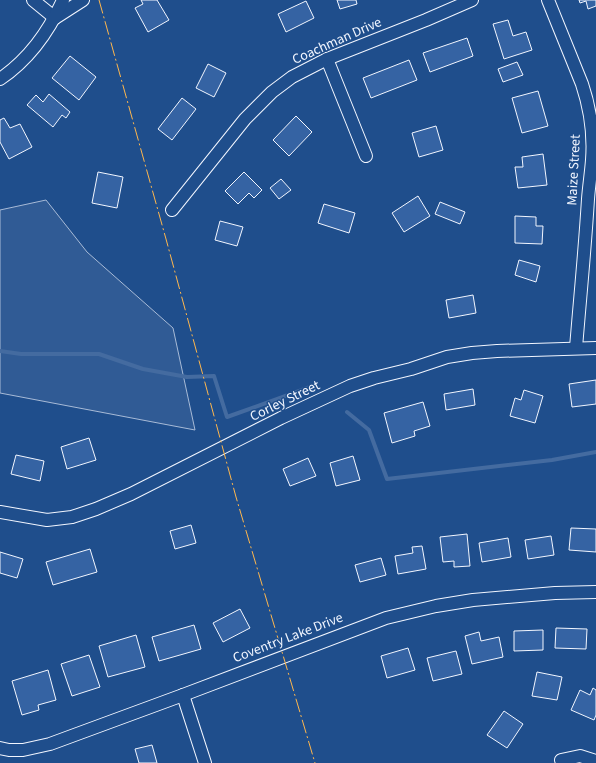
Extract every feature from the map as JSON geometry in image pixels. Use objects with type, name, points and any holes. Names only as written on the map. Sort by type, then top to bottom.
[{"type":"street","points":[[33,0],[55,18]]},
{"type":"street","points":[[0,79],[22,61],[55,18],[63,0]]},
{"type":"street","points":[[55,18],[83,0]]},
{"type":"street","name":"Coachman Drive","points":[[172,210],[245,119],[272,92],[292,77],[327,59],[472,0]]},
{"type":"street","name":"Maize Street","points":[[548,0],[582,84],[591,121],[592,159],[576,348]]},
{"type":"street","points":[[327,59],[366,156]]},
{"type":"street","name":"Corley Street","points":[[0,512],[47,520],[72,517],[96,509],[131,494],[288,415],[350,386],[447,357],[472,353],[596,348]]},
{"type":"street","name":"Coventry Lake Drive","points":[[0,748],[23,750],[50,744],[393,616],[436,606],[473,600],[555,593],[596,592]]},
{"type":"street","points":[[183,695],[205,763]]},
{"type":"street","points":[[561,760],[580,756],[596,761]]},
{"type":"shaded area","points":[[46,200],[87,252],[173,328],[195,430],[0,393],[0,210]]},
{"type":"building","points":[[141,0],[157,0],[169,20],[148,32],[135,8],[143,4]]},
{"type":"building","points":[[337,0],[356,0],[357,4],[340,9]]},
{"type":"building","points":[[579,0],[596,0],[596,6],[588,9],[586,1],[580,3]]},
{"type":"building","points":[[306,1],[314,18],[286,32],[278,14]]},
{"type":"building","points":[[508,20],[513,36],[526,32],[532,50],[504,59],[493,24]]},
{"type":"building","points":[[467,38],[473,56],[430,72],[423,53]]},
{"type":"building","points":[[70,56],[96,77],[79,100],[52,78]]},
{"type":"building","points":[[409,60],[417,80],[371,98],[363,78]]},
{"type":"building","points":[[517,62],[523,75],[503,82],[498,69]]},
{"type":"building","points":[[208,64],[226,73],[214,97],[196,88]]},
{"type":"building","points":[[538,91],[548,126],[522,133],[512,98]]},
{"type":"building","points":[[49,94],[70,112],[66,118],[62,115],[53,127],[27,105],[36,95],[43,102]]},
{"type":"building","points":[[182,98],[196,109],[172,140],[158,129]]},
{"type":"building","points":[[296,116],[312,132],[289,156],[273,140]]},
{"type":"building","points":[[4,118],[10,128],[20,124],[32,147],[9,159],[0,142],[0,120]]},
{"type":"building","points":[[436,126],[443,150],[419,157],[412,133]]},
{"type":"building","points":[[543,154],[547,185],[518,188],[515,167],[523,167],[522,157]]},
{"type":"building","points":[[98,172],[123,177],[117,208],[92,203]]},
{"type":"building","points":[[244,172],[262,190],[254,198],[249,193],[238,204],[225,191]]},
{"type":"building","points":[[281,179],[291,190],[279,199],[270,188]]},
{"type":"building","points":[[418,196],[430,216],[404,232],[392,213]]},
{"type":"building","points":[[440,202],[465,212],[460,224],[435,214]]},
{"type":"building","points":[[324,204],[355,213],[349,233],[318,223]]},
{"type":"building","points":[[515,216],[536,217],[536,226],[543,226],[542,244],[515,243]]},
{"type":"building","points":[[220,221],[243,227],[237,246],[215,240]]},
{"type":"building","points":[[519,260],[540,266],[536,282],[515,275]]},
{"type":"building","points":[[473,295],[476,313],[449,318],[446,300]]},
{"type":"building","points":[[596,380],[596,404],[572,407],[569,384]]},
{"type":"building","points":[[473,389],[475,405],[446,410],[444,394]]},
{"type":"building","points":[[524,390],[543,396],[535,423],[510,416],[515,398],[521,400]]},
{"type":"building","points":[[423,402],[430,426],[414,431],[415,436],[392,443],[384,413]]},
{"type":"building","points":[[89,438],[96,460],[67,469],[61,447]]},
{"type":"building","points":[[16,455],[44,461],[40,481],[11,474]]},
{"type":"building","points":[[353,456],[360,480],[336,486],[330,463]]},
{"type":"building","points":[[308,458],[316,476],[290,486],[283,469]]},
{"type":"building","points":[[191,525],[196,543],[175,549],[170,531]]},
{"type":"building","points":[[571,528],[596,529],[596,552],[569,550]]},
{"type":"building","points":[[467,534],[470,566],[454,567],[454,561],[443,562],[440,537]]},
{"type":"building","points":[[551,536],[554,555],[528,559],[525,540]]},
{"type":"building","points":[[508,538],[511,557],[482,562],[479,543]]},
{"type":"building","points":[[422,546],[426,569],[398,574],[395,556],[413,553],[412,547]]},
{"type":"building","points":[[90,549],[97,572],[53,585],[46,562]]},
{"type":"building","points":[[0,552],[23,559],[17,578],[0,573]]},
{"type":"building","points":[[381,558],[386,575],[360,582],[355,565]]},
{"type":"building","points":[[240,609],[250,628],[223,642],[213,623]]},
{"type":"building","points":[[194,625],[201,649],[159,661],[152,637]]},
{"type":"building","points":[[556,628],[587,629],[586,649],[555,648]]},
{"type":"building","points":[[543,630],[543,650],[514,651],[514,631]]},
{"type":"building","points":[[479,632],[481,641],[499,637],[503,657],[472,664],[465,636]]},
{"type":"building","points":[[136,635],[145,667],[108,677],[99,646]]},
{"type":"building","points":[[408,648],[415,670],[387,678],[381,656]]},
{"type":"building","points":[[456,651],[462,674],[433,681],[427,658]]},
{"type":"building","points":[[89,655],[100,687],[72,696],[61,664]]},
{"type":"building","points":[[48,670],[56,700],[38,705],[39,710],[22,715],[12,681]]},
{"type":"building","points":[[537,672],[562,677],[557,700],[532,696]]},
{"type":"building","points":[[593,688],[596,690],[596,715],[594,720],[571,710],[580,690],[590,695]]},
{"type":"building","points":[[504,711],[523,724],[507,748],[487,735]]},
{"type":"building","points":[[152,745],[157,763],[139,763],[135,749]]},
{"type":"waterway","points":[[0,351],[21,354],[99,354],[143,369],[187,377],[214,376],[227,417],[313,386]]},
{"type":"waterway","points":[[347,412],[369,430],[387,479],[552,460],[596,452]]},
{"type":"power","points":[[99,0],[236,497],[315,763]]}]
